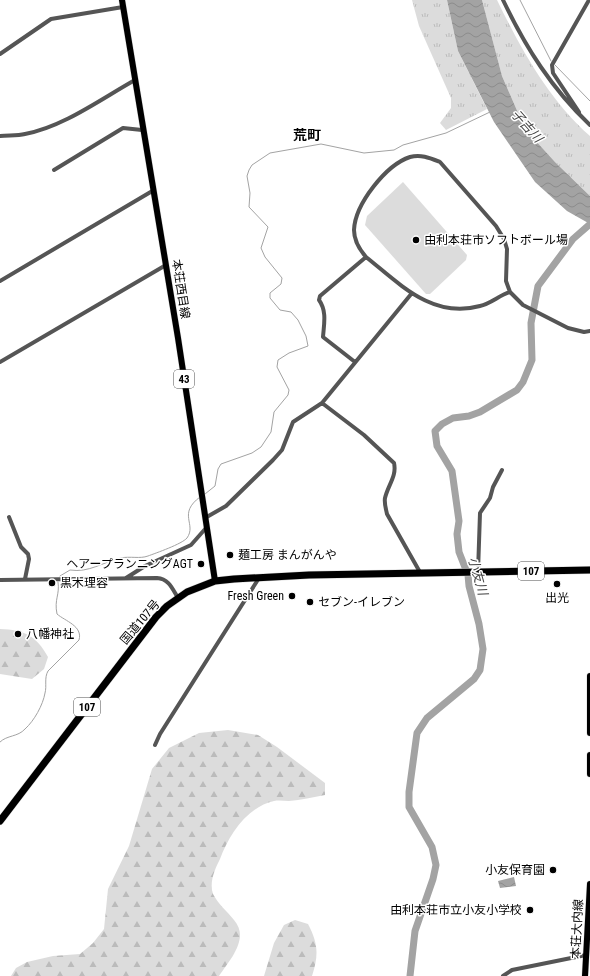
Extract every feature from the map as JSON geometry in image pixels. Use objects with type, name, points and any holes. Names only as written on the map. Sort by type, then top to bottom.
[{"type":"highway","name":"国道107号","points":[[0,821],[156,617],[178,598],[196,588],[215,581],[309,575],[590,570]]},
{"type":"main road","name":"本荘西目線","points":[[122,3],[142,130],[154,190],[215,581]]},
{"type":"main road","points":[[590,676],[590,733]]},
{"type":"main road","points":[[590,755],[590,774]]},
{"type":"main road","name":"本荘大内線","points":[[585,976],[590,884]]},
{"type":"street","points":[[503,0],[544,73],[556,90],[590,125]]},
{"type":"street","points":[[582,118],[553,73],[552,65],[589,0]]},
{"type":"street","points":[[0,54],[51,19],[122,3]]},
{"type":"street","points":[[0,136],[23,134],[40,130],[65,119],[135,80]]},
{"type":"street","points":[[54,170],[123,128],[142,130]]},
{"type":"street","points":[[510,292],[500,295],[480,306],[445,309],[426,302],[412,293],[366,257],[357,245],[354,231],[355,222],[361,207],[374,185],[386,172],[410,157],[427,157],[440,162],[496,226],[504,239],[507,249],[506,281],[510,292],[523,305],[568,328],[584,332],[590,331]]},
{"type":"street","points":[[0,281],[154,190]]},
{"type":"street","points":[[355,362],[323,337],[325,313],[319,300],[320,296],[346,276],[366,257]]},
{"type":"street","points":[[0,362],[166,265]]},
{"type":"street","points":[[204,518],[226,506],[282,450],[293,422],[322,403],[412,293]]},
{"type":"street","points":[[322,403],[364,435],[394,463],[394,474],[385,498],[386,507],[388,514],[422,574]]},
{"type":"street","points":[[475,572],[480,513],[490,498],[493,487],[502,470]]},
{"type":"street","points":[[9,517],[21,547],[28,554],[29,559],[25,579]]},
{"type":"street","points":[[126,578],[145,566],[191,545],[206,528]]},
{"type":"street","points":[[0,580],[126,578],[164,579],[169,583],[178,598]]},
{"type":"street","points":[[155,745],[160,734],[259,578]]},
{"type":"street","points":[[503,976],[512,970],[586,955]]},
{"type":"green space","points":[[412,0],[447,0],[458,51],[487,109],[446,130],[440,123],[451,108],[451,98],[419,26]]},
{"type":"green space","points":[[482,0],[497,0],[537,73],[575,122],[590,136],[590,196],[555,162],[525,129],[502,76]]},
{"type":"green space","name":"由利本荘市ソフトボール場","points":[[403,182],[467,255],[466,260],[430,294],[426,294],[365,225],[367,216]]},
{"type":"green space","points":[[0,629],[23,632],[39,643],[48,657],[44,669],[32,679],[0,674]]},
{"type":"green space","points":[[228,730],[258,735],[277,747],[325,783],[325,795],[294,801],[276,801],[264,804],[255,809],[240,823],[228,841],[212,880],[212,889],[217,901],[234,920],[240,934],[237,949],[219,976],[11,976],[16,968],[27,962],[53,956],[80,954],[93,943],[104,929],[108,889],[129,846],[152,769],[169,748],[199,733]]},
{"type":"green space","points":[[295,920],[308,924],[316,943],[316,962],[312,976],[264,976],[274,943],[284,925]]},
{"type":"water","points":[[447,0],[482,0],[502,76],[525,129],[555,162],[590,196],[590,224],[567,211],[535,182],[494,122],[458,51]]},
{"type":"water","points":[[514,877],[516,886],[500,888],[498,881]]},
{"type":"waterway","points":[[520,0],[551,61]]},
{"type":"waterway","points":[[555,65],[590,101]]},
{"type":"waterway","points":[[205,494],[215,486],[218,469],[221,464],[252,453],[261,447],[271,432],[274,412],[288,395],[289,390],[277,367],[278,360],[289,353],[308,346],[306,336],[298,320],[291,312],[280,310],[270,298],[270,293],[281,284],[282,278],[265,257],[261,248],[268,227],[249,207],[250,193],[247,176],[252,165],[270,153],[321,144],[364,153],[394,150],[403,145],[446,133],[490,112]]},
{"type":"waterway","name":"小友川","points":[[410,976],[415,931],[433,879],[436,865],[432,847],[409,807],[409,792],[417,733],[427,718],[474,679],[480,670],[483,649],[479,624],[469,586],[468,575],[459,552],[457,534],[459,521],[452,471],[437,446],[435,431],[442,424],[453,418],[469,416],[480,412],[517,390],[523,382],[532,360],[531,323],[538,286],[573,239],[590,224]]},
{"type":"waterway","points":[[60,576],[70,570],[77,571],[90,569],[121,558],[145,557],[180,543],[187,538],[190,528],[188,514],[193,503],[200,497]]},
{"type":"waterway","points":[[0,742],[22,732],[32,722],[44,698],[46,690],[46,676],[48,671],[79,640],[80,635],[76,627],[57,614],[56,604],[58,582]]},
{"type":"place","name":"由利本荘市ソフトボール場","points":[[416,240]]},
{"type":"place","name":"麺工房 まんがんや","points":[[230,555]]},
{"type":"place","name":"ヘアープランニングAGT","points":[[201,564]]},
{"type":"place","name":"黒木理容","points":[[52,583]]},
{"type":"place","name":"出光","points":[[557,584]]},
{"type":"place","name":"Fresh Green","points":[[292,596]]},
{"type":"place","name":"セブン-イレブン","points":[[310,602]]},
{"type":"place","name":"八幡神社","points":[[18,634]]},
{"type":"place","name":"小友保育園","points":[[553,870]]},
{"type":"place","name":"由利本荘市立小友小学校","points":[[530,910]]},
{"type":"district","name":"荒町","points":[[307,135]]},
{"type":"water label","name":"子吉川","points":[[527,126]]}]
